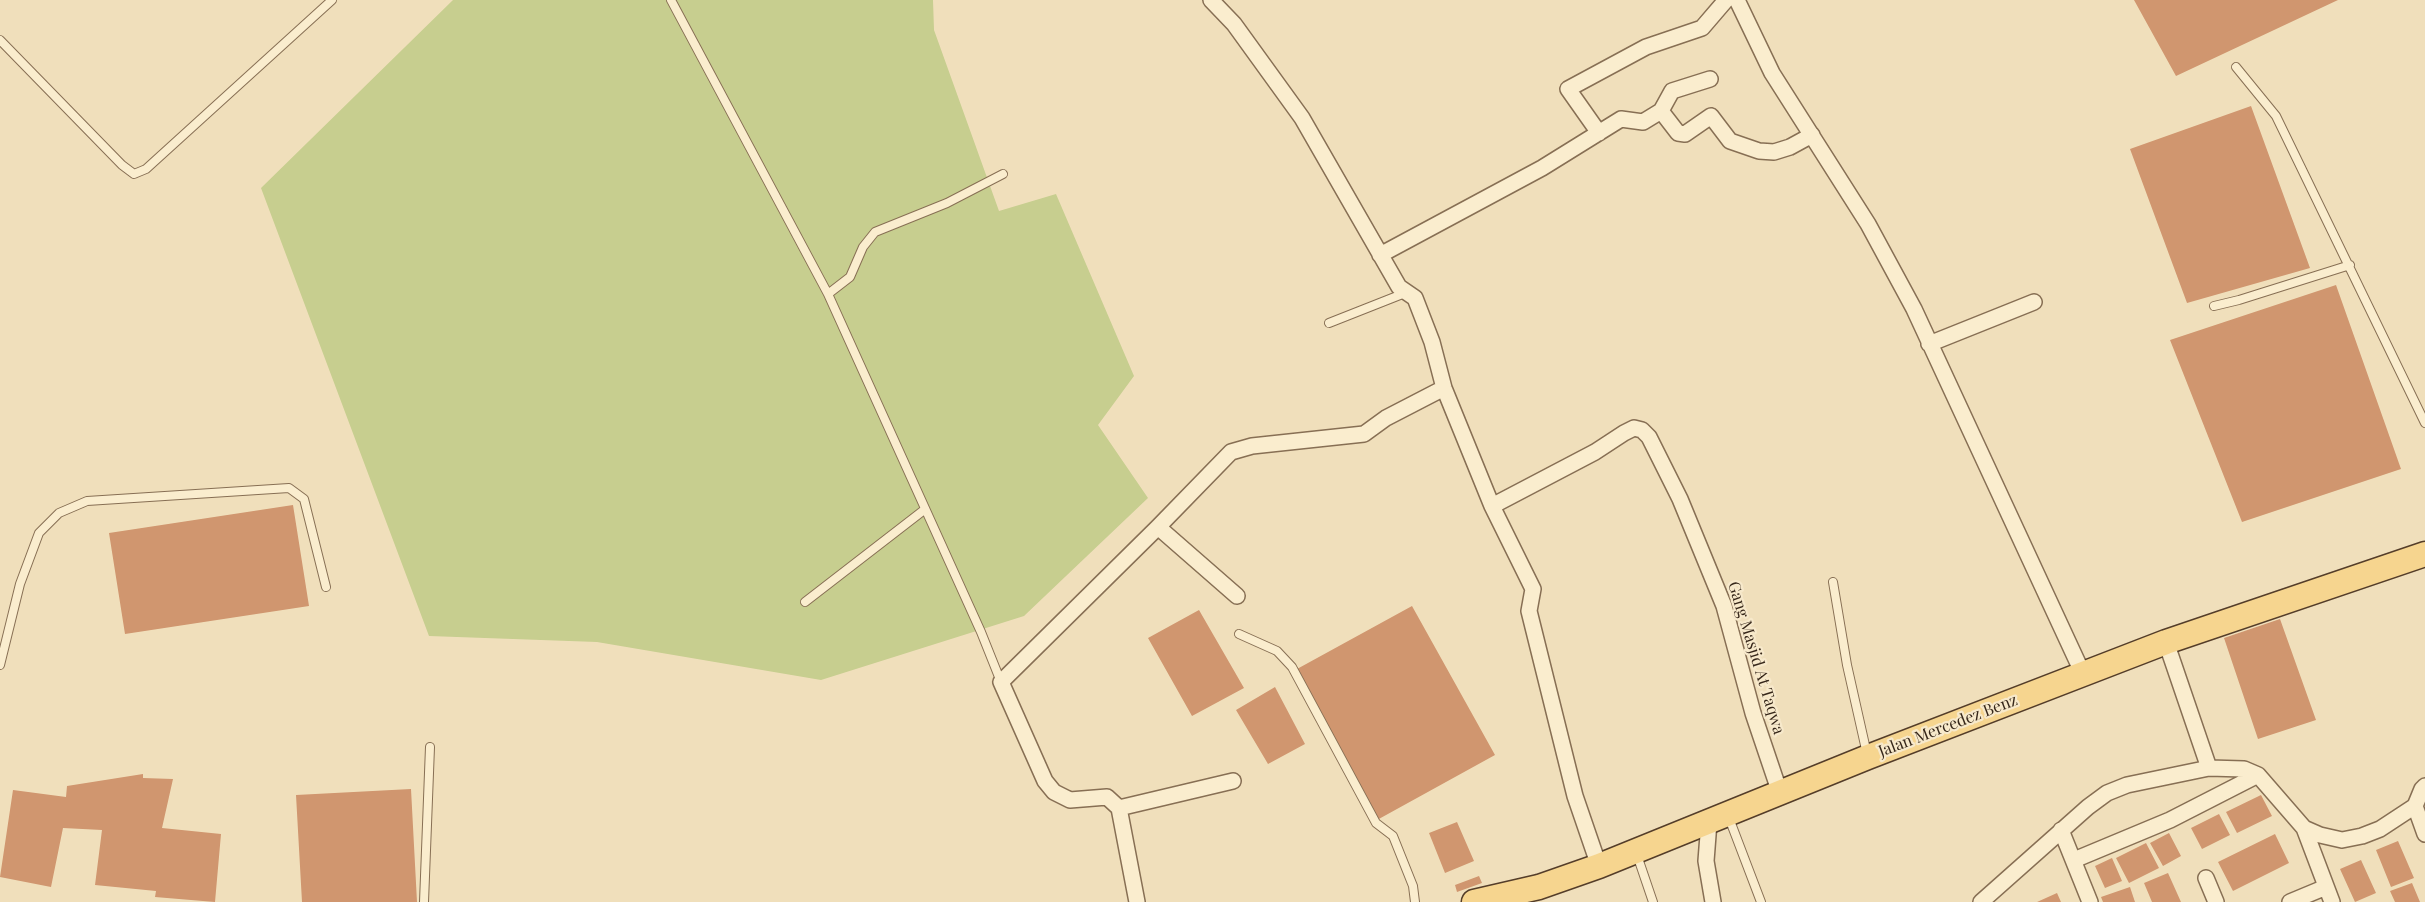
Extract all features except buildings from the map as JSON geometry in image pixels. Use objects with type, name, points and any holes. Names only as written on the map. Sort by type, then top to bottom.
[{"type":"main road","name":"Jalan Mercedez Benz","points":[[1474,902],[1539,887],[1599,866],[1868,757],[2166,642],[2425,554]]},
{"type":"street","points":[[1211,0],[1244,38],[1302,118],[1401,289],[1415,298],[1432,342],[1444,388],[1492,506],[1533,589],[1529,611],[1575,796],[1599,866]]},
{"type":"street","points":[[1599,133],[1568,89],[1646,47],[1702,28],[1726,0]]},
{"type":"street","points":[[1737,0],[1772,73],[1868,224],[1914,309],[2083,674]]},
{"type":"street","points":[[1380,255],[1542,168],[1621,119],[1643,122],[1661,111],[1672,91],[1710,79]]},
{"type":"street","points":[[1661,111],[1678,133],[1685,134],[1711,116],[1730,141],[1759,151],[1774,152],[1790,147],[1812,135]]},
{"type":"street","points":[[1929,344],[2034,302]]},
{"type":"street","points":[[1137,902],[1119,808],[1107,797],[1070,800],[1054,792],[1044,780],[1001,682],[1158,528],[1231,452],[1261,445],[1364,434],[1386,418],[1444,388]]},
{"type":"street","name":"Gang Masjid At Taqwa","points":[[1492,506],[1634,428],[1642,430],[1648,436],[1680,499],[1724,606],[1753,713],[1780,793]]},
{"type":"street","points":[[1158,528],[1236,597]]},
{"type":"street","points":[[2166,642],[2209,768]]},
{"type":"street","points":[[1981,902],[2061,830],[2107,793],[2127,785],[2209,768],[2238,768],[2258,776],[2304,828],[2332,902]]},
{"type":"street","points":[[2074,860],[2170,820],[2258,776]]},
{"type":"street","points":[[1119,808],[1233,781]]},
{"type":"street","points":[[2304,828],[2342,840],[2362,836],[2380,829],[2415,806],[2425,786]]},
{"type":"street","points":[[2415,806],[2425,834]]},
{"type":"street","points":[[1713,902],[1707,878],[1706,861],[1718,818]]},
{"type":"street","points":[[2061,830],[2090,902]]},
{"type":"street","points":[[2206,878],[2216,902]]},
{"type":"street","points":[[2290,902],[2326,887]]},
{"type":"lane","points":[[0,40],[122,165],[134,174],[146,169],[332,0]]},
{"type":"lane","points":[[671,0],[828,294],[981,632],[1001,682]]},
{"type":"lane","points":[[2236,67],[2276,116],[2425,423]]},
{"type":"lane","points":[[828,294],[850,277],[863,247],[875,232],[947,202],[1003,174]]},
{"type":"lane","points":[[2214,306],[2350,265]]},
{"type":"lane","points":[[1329,323],[1408,292]]},
{"type":"lane","points":[[0,665],[20,584],[39,533],[59,513],[87,501],[289,488],[304,499],[326,587]]},
{"type":"lane","points":[[805,602],[924,510]]},
{"type":"lane","points":[[1833,582],[1847,665],[1868,757]]},
{"type":"lane","points":[[1239,634],[1277,651],[1292,667],[1376,823],[1393,836],[1413,886],[1415,902]]},
{"type":"lane","points":[[424,902],[430,747]]},
{"type":"lane","points":[[1718,818],[1761,902]]},
{"type":"lane","points":[[1636,852],[1653,902]]},
{"type":"green space","points":[[453,0],[933,0],[934,30],[999,211],[1056,194],[1134,376],[1098,425],[1148,498],[1024,616],[821,680],[597,642],[429,636],[261,188]]}]
